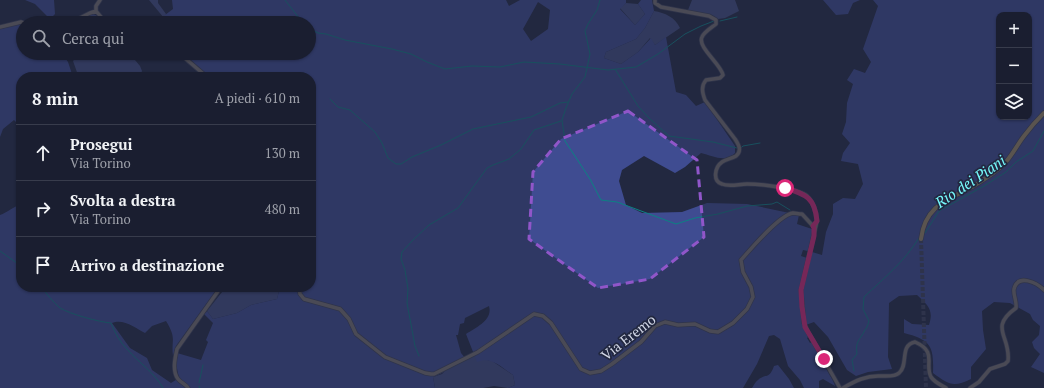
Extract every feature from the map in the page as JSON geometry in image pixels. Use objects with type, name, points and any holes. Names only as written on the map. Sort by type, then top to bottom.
[{"type":"main road","points":[[921,239],[926,219],[935,208],[948,199],[987,178],[1001,167],[1027,132],[1044,113]]},
{"type":"street","points":[[100,0],[96,6],[96,11],[100,16]]},
{"type":"street","points":[[655,0],[656,3],[662,7],[709,16],[716,20],[716,24],[702,36],[701,41],[723,75],[720,78],[706,80],[702,87],[702,93],[705,100],[735,139],[740,150],[736,156],[723,161],[718,166],[716,173],[718,182],[724,185],[754,184],[785,188],[806,195],[811,201],[816,212],[817,221],[814,227],[814,236],[801,290],[804,323],[837,382],[842,388],[870,376],[898,375],[903,367],[907,346],[910,343],[915,342],[924,348],[928,355],[929,372],[931,378],[946,388]]},
{"type":"street","points":[[84,16],[96,11]]},
{"type":"street","points":[[0,27],[16,23]]},
{"type":"street","points":[[187,60],[201,72]]},
{"type":"street","name":"Via Eremo","points":[[300,292],[304,299],[340,309],[344,312],[356,334],[385,357],[425,373],[434,374],[478,352],[534,314],[543,316],[551,323],[581,369],[590,373],[601,371],[612,364],[641,342],[655,326],[665,322],[678,325],[695,324],[710,331],[718,332],[733,323],[748,309],[753,297],[751,287],[743,272],[741,260],[749,250],[784,216],[792,213],[802,214],[814,227]]},
{"type":"street","points":[[970,388],[990,370],[1005,364],[1008,361],[1002,323],[1005,317],[1016,308],[1017,304],[1014,290],[1016,285],[1021,281],[1026,280],[1039,285],[1044,290]]},
{"type":"street","points":[[188,388],[178,379],[176,375],[175,358],[177,349],[217,292]]},
{"type":"street","points":[[847,388],[852,383]]},
{"type":"highlighted area","points":[[628,111],[697,160],[704,237],[650,279],[598,288],[529,239],[533,172],[561,139]]},
{"type":"shaded area","points":[[25,0],[54,0],[55,14],[53,16],[47,16],[35,4]]},
{"type":"shaded area","points":[[149,0],[158,0],[158,3],[166,14],[165,16],[162,16]]},
{"type":"shaded area","points":[[172,0],[506,0],[509,6],[520,0],[626,0],[626,3],[620,9],[635,25],[645,14],[638,4],[641,0],[652,0],[654,11],[645,28],[636,39],[606,52],[604,58],[621,64],[638,52],[651,38],[655,45],[666,37],[676,92],[686,95],[696,106],[705,102],[735,146],[735,153],[728,158],[723,158],[701,153],[685,167],[675,173],[644,156],[622,170],[619,181],[626,205],[642,213],[682,212],[707,203],[747,204],[799,215],[797,224],[812,229],[813,237],[808,251],[803,250],[801,256],[810,259],[812,252],[822,255],[826,232],[833,214],[833,204],[843,198],[855,199],[863,184],[858,164],[841,161],[843,153],[850,143],[842,134],[846,122],[847,103],[853,84],[847,80],[854,69],[865,73],[871,62],[863,49],[878,6],[873,0],[1044,0],[1044,373],[1031,367],[1040,354],[1034,348],[1032,342],[1039,335],[1040,326],[1033,320],[1030,314],[1010,303],[994,302],[982,311],[986,349],[971,367],[971,379],[955,384],[951,384],[943,380],[933,373],[933,356],[929,346],[920,338],[904,333],[904,319],[912,324],[929,325],[931,315],[929,308],[917,295],[899,296],[889,303],[888,357],[892,369],[868,372],[856,376],[847,370],[828,337],[814,322],[803,326],[808,337],[807,338],[810,343],[812,342],[835,386],[823,379],[819,381],[819,388],[804,388],[800,380],[788,366],[780,339],[774,335],[769,336],[757,364],[743,388],[508,388],[515,385],[513,375],[491,361],[487,360],[477,362],[466,334],[483,323],[489,315],[489,306],[465,318],[464,323],[460,324],[458,335],[456,335],[461,353],[465,358],[433,377],[435,388],[0,388],[0,215],[16,207],[16,292],[215,292],[176,346],[173,356],[173,336],[166,321],[152,326],[145,333],[134,326],[125,323],[112,323],[130,348],[147,358],[152,370],[171,383],[179,378],[176,364],[177,353],[201,360],[208,342],[206,340],[213,323],[204,314],[207,311],[213,319],[237,313],[251,305],[277,299],[279,292],[316,292],[316,72],[204,72],[191,60],[316,60],[316,16],[165,16],[173,9]],"holes":[[[538,2],[550,10],[548,29],[531,41],[523,29]]]},
{"type":"shaded area","points":[[692,0],[735,0],[739,11],[725,18],[718,19],[712,15],[688,10]]},
{"type":"shaded area","points":[[823,0],[860,0],[853,3],[848,14],[836,15]]},
{"type":"shaded area","points":[[626,3],[638,4],[645,14],[635,25],[620,8]]},
{"type":"shaded area","points":[[654,11],[669,16],[678,24],[680,28],[655,45],[650,38],[638,52],[621,64],[604,58],[606,52],[636,39],[645,28]]},
{"type":"shaded area","points":[[93,14],[98,16],[86,16]]},
{"type":"shaded area","points":[[16,24],[16,60],[67,60],[71,72],[16,72],[16,122],[14,120],[3,129],[0,137],[0,28]]},
{"type":"shaded area","points":[[135,60],[142,71],[77,72],[73,61]]},
{"type":"shaded area","points":[[222,292],[279,292],[277,299],[251,305],[237,313],[213,319],[207,311]]},
{"type":"shaded area","points":[[475,354],[478,361],[482,359],[492,361],[513,375],[515,385],[508,388],[494,386],[483,388],[435,388],[433,377],[442,374],[446,370]]},
{"type":"shaded area","points":[[778,365],[794,388],[752,388],[757,381],[769,375],[774,366]]},
{"type":"waterway","points":[[285,0],[298,16]]},
{"type":"waterway","points":[[600,0],[597,10],[585,31],[590,54],[585,77],[572,94],[562,120],[565,141],[590,179],[601,200],[617,202],[676,224],[747,206],[772,204],[777,202],[790,210]]},
{"type":"waterway","points":[[720,21],[737,17]]},
{"type":"waterway","points":[[316,32],[345,40],[411,54],[445,69],[472,66],[500,67],[524,62],[560,64],[608,70],[636,67],[658,54],[685,34],[714,21]]},
{"type":"waterway","points":[[615,69],[638,106],[669,136],[713,142],[737,148]]},
{"type":"waterway","points":[[330,99],[338,107],[350,110],[375,132],[382,143],[388,158],[396,164],[401,164],[412,157],[473,129],[531,117],[560,103],[568,102]]},
{"type":"waterway","points":[[419,356],[415,346],[407,303],[408,289],[405,270],[401,259],[402,252],[429,225],[458,208],[487,168],[509,159],[521,149],[534,130],[561,121]]},
{"type":"waterway","name":"Rio dei Piani","points":[[925,233],[939,211],[1006,172],[1016,162],[1033,151],[1044,131]]},
{"type":"waterway","points":[[741,148],[743,146],[760,143]]},
{"type":"waterway","name":"Rio dei Piani","points":[[854,371],[852,360],[857,354],[857,343],[869,321],[863,309],[864,297],[900,262],[919,238]]},
{"type":"waterway","points":[[0,251],[16,262]]},
{"type":"waterway","points":[[45,292],[60,308],[70,313],[111,323],[122,343],[151,372],[163,388]]},
{"type":"waterway","points":[[199,383],[203,365]]},
{"type":"tunnel","points":[[921,239],[926,388]]},
{"type":"route","points":[[785,188],[806,195],[811,201],[816,212],[817,221],[813,226],[814,236],[801,290],[805,327],[824,359]]}]
